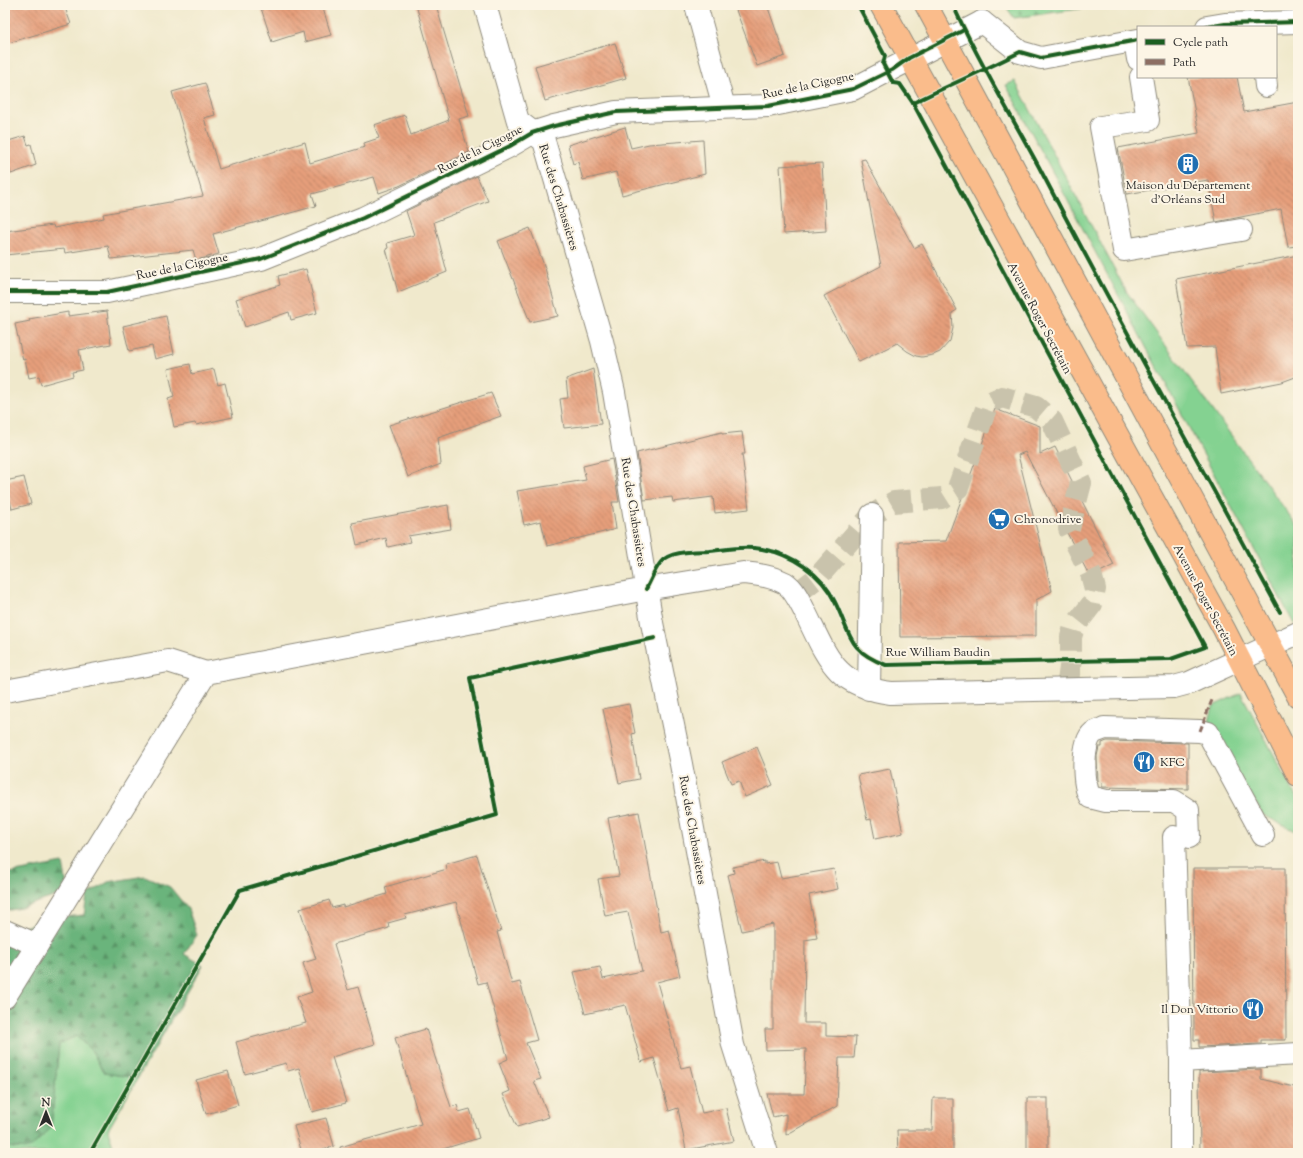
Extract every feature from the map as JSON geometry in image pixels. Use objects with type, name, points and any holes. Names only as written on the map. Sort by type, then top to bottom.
[{"type":"main road","name":"Avenue Roger Secrétain","points":[[881,5],[1224,629],[1238,660],[1298,775]]},
{"type":"main road","points":[[926,5],[944,41],[1298,696]]},
{"type":"street","name":"Rue des Chabassières","points":[[485,5],[518,121],[532,133],[544,140],[613,385],[646,588],[682,772],[732,1046],[767,1153]]},
{"type":"street","points":[[696,5],[724,106]]},
{"type":"street","name":"Rue de la Cigogne","points":[[5,292],[107,292],[261,259],[363,218],[510,146],[532,133],[554,126],[616,112],[724,106],[768,106],[853,89],[892,70],[910,58],[944,41],[983,13]]},
{"type":"street","points":[[983,13],[1020,52],[1041,58],[1137,46]]},
{"type":"street","points":[[1216,26],[1298,22]]},
{"type":"street","points":[[1141,78],[1148,120],[1101,127],[1124,250],[1241,230]]},
{"type":"street","points":[[869,689],[872,515]]},
{"type":"street","points":[[5,691],[168,661],[206,673],[646,588],[743,573],[759,574],[785,583],[796,594],[834,668],[850,680],[869,689],[892,693],[1174,687],[1189,683],[1298,633]]},
{"type":"street","points":[[5,997],[206,673]]},
{"type":"street","points":[[1181,1153],[1182,837],[1188,810],[1174,801],[1106,801],[1090,797],[1086,789],[1085,749],[1092,734],[1104,728],[1200,730],[1208,734],[1263,836]]},
{"type":"street","points":[[5,931],[37,945]]},
{"type":"street","points":[[1181,1061],[1298,1054]]},
{"type":"green space","points":[[1005,5],[1107,5],[1014,18]]},
{"type":"green space","points":[[1015,81],[1126,291],[1298,527],[1298,622],[1294,624],[1006,85]]},
{"type":"green space","points":[[1241,693],[1298,800],[1298,837],[1294,830],[1263,815],[1208,726],[1213,706]]},
{"type":"green space","points":[[63,863],[68,892],[21,908],[5,911],[5,874]]},
{"type":"green space","points":[[145,876],[170,887],[188,909],[197,935],[184,954],[203,965],[138,1078],[104,1073],[92,1051],[76,1036],[59,1044],[51,1128],[29,1149],[5,1147],[5,934],[45,919],[84,915],[87,895],[108,882]]},
{"type":"green space","points":[[76,1036],[92,1051],[104,1073],[138,1078],[108,1130],[115,1153],[5,1153],[5,1147],[29,1149],[51,1128],[59,1044]]},
{"type":"building","points":[[5,5],[64,5],[71,24],[5,44]]},
{"type":"building","points":[[260,5],[322,5],[331,35],[305,42],[303,32],[272,42]]},
{"type":"building","points":[[416,5],[436,5],[469,116],[459,119],[469,152],[399,186],[379,193],[374,177],[312,194],[316,206],[213,234],[219,254],[196,260],[193,250],[111,259],[108,246],[65,253],[64,249],[5,255],[5,231],[53,225],[54,228],[104,218],[103,214],[203,196],[172,92],[205,83],[215,115],[204,118],[219,169],[305,142],[310,163],[365,147],[364,143],[379,138],[374,125],[405,115],[411,135],[449,120]]},
{"type":"building","points":[[734,5],[767,5],[785,56],[757,66]]},
{"type":"building","points":[[615,43],[626,78],[545,101],[535,66]]},
{"type":"building","name":"Maison du Département d’Orléans Sud","points":[[1188,78],[1237,78],[1244,112],[1298,102],[1298,246],[1288,247],[1281,209],[1216,222],[1208,180],[1127,194],[1118,148],[1199,133]]},
{"type":"building","points":[[625,127],[631,148],[649,144],[703,140],[705,174],[622,195],[616,172],[583,180],[578,162],[573,164],[568,145]]},
{"type":"building","points":[[25,136],[28,145],[31,144],[36,165],[11,174],[5,154],[5,142]]},
{"type":"building","points":[[865,159],[914,248],[922,244],[957,310],[952,313],[953,328],[950,341],[940,352],[933,355],[922,357],[916,356],[897,343],[859,362],[824,296],[881,266],[861,160]]},
{"type":"building","points":[[822,163],[826,231],[784,234],[780,166]]},
{"type":"building","points":[[477,176],[488,201],[434,222],[447,272],[398,292],[386,249],[388,248],[387,243],[414,235],[406,211]]},
{"type":"building","points":[[530,228],[545,268],[558,316],[530,322],[498,241]]},
{"type":"building","points":[[1298,255],[1298,376],[1282,382],[1221,394],[1215,347],[1187,348],[1176,279]]},
{"type":"building","points":[[306,269],[317,313],[291,320],[289,312],[245,327],[236,299],[280,285],[278,276]]},
{"type":"building","points":[[107,311],[111,344],[79,350],[83,370],[72,372],[73,376],[41,385],[39,376],[29,378],[25,359],[23,360],[15,324],[30,321],[29,319],[68,312],[68,316]]},
{"type":"building","points":[[166,316],[174,354],[155,359],[152,346],[129,351],[123,326]]},
{"type":"building","points":[[190,364],[192,374],[214,369],[218,385],[225,383],[233,417],[196,425],[195,423],[174,427],[168,399],[174,397],[168,369]]},
{"type":"building","points":[[593,369],[601,424],[564,428],[560,399],[568,398],[566,379]]},
{"type":"building","points":[[491,393],[501,416],[438,438],[441,464],[408,477],[389,425]]},
{"type":"building","name":"Chronodrive","points":[[995,409],[1040,426],[1040,454],[1055,447],[1114,565],[1090,577],[1025,452],[1018,455],[1052,591],[1036,600],[1036,636],[900,637],[899,542],[946,541]]},
{"type":"building","points":[[722,432],[722,434],[742,432],[745,454],[742,454],[749,509],[715,513],[713,497],[673,502],[672,497],[644,500],[637,453]]},
{"type":"building","points":[[612,459],[619,502],[612,502],[616,529],[547,546],[541,521],[524,525],[517,491],[586,480],[583,466]]},
{"type":"building","points":[[24,477],[31,504],[12,509],[5,481]]},
{"type":"building","points":[[448,505],[451,529],[408,536],[410,542],[388,547],[386,538],[357,545],[352,523]]},
{"type":"building","points":[[629,704],[635,733],[632,734],[639,779],[619,783],[603,709]]},
{"type":"building","points":[[1107,741],[1188,743],[1188,789],[1102,787],[1102,782],[1098,781],[1097,756],[1099,747],[1102,747],[1102,743]]},
{"type":"building","points":[[757,747],[773,785],[745,797],[739,781],[731,784],[722,762]]},
{"type":"building","points":[[890,769],[903,833],[875,839],[871,819],[867,820],[858,775]]},
{"type":"building","points":[[639,812],[661,932],[669,930],[680,976],[657,982],[681,1068],[690,1066],[702,1113],[726,1108],[734,1141],[686,1150],[678,1108],[669,1111],[654,1058],[641,1062],[625,1005],[585,1014],[574,972],[600,967],[603,979],[642,971],[628,912],[605,916],[598,879],[619,876],[608,818]]},
{"type":"building","points":[[477,855],[501,931],[497,932],[512,984],[520,982],[537,1040],[526,1043],[541,1079],[534,1081],[549,1117],[517,1127],[503,1094],[510,1091],[499,1063],[508,1059],[486,982],[478,984],[456,902],[405,915],[406,918],[388,923],[389,928],[334,944],[348,990],[358,987],[375,1044],[332,1057],[346,1103],[312,1112],[299,1068],[288,1071],[286,1063],[245,1074],[236,1042],[306,1023],[297,997],[312,992],[303,963],[316,959],[300,909],[329,900],[332,908],[343,905],[343,907],[387,894],[385,887],[447,869],[446,864]]},
{"type":"building","points":[[765,861],[765,864],[777,862],[781,878],[834,869],[838,889],[809,895],[817,938],[805,940],[804,1023],[826,1023],[826,1036],[856,1037],[854,1058],[839,1058],[837,1106],[786,1135],[786,1114],[773,1117],[767,1094],[804,1094],[806,1049],[766,1050],[765,1029],[773,1029],[773,924],[742,931],[728,875],[734,873],[733,867]]},
{"type":"building","points":[[1193,868],[1285,868],[1286,1040],[1261,1040],[1261,1044],[1199,1047],[1199,1040],[1194,1040]]},
{"type":"building","points":[[426,1029],[451,1107],[457,1105],[459,1112],[470,1109],[479,1138],[430,1153],[341,1153],[340,1147],[421,1124],[395,1038]]},
{"type":"building","points":[[1261,1069],[1261,1079],[1298,1088],[1298,1153],[1200,1153],[1199,1072]]},
{"type":"building","points":[[228,1071],[238,1105],[206,1114],[196,1080]]},
{"type":"building","points":[[933,1098],[953,1098],[953,1153],[898,1153],[897,1130],[932,1130]]},
{"type":"building","points":[[1027,1098],[1048,1098],[1048,1153],[1027,1153]]},
{"type":"building","points":[[326,1118],[334,1146],[309,1153],[302,1153],[294,1126]]},
{"type":"tunnel","points":[[796,594],[818,577],[872,515],[894,502],[942,498],[958,488],[988,403],[1002,397],[1036,407],[1052,421],[1081,483],[1069,529],[1091,574],[1095,589],[1092,604],[1074,627],[1071,637],[1071,660],[1067,689]]},
{"type":"marked path","points":[[1200,731],[1212,700]]},
{"type":"cycle path","name":"Rue William Baudin","points":[[646,589],[661,562],[671,555],[736,548],[756,548],[784,555],[814,574],[835,602],[848,633],[857,648],[874,660],[886,665],[1171,659],[1205,647],[913,103],[900,84],[893,83],[883,64],[885,56],[858,5]]},
{"type":"cycle path","points":[[953,5],[984,67],[1128,335],[1280,612]]},
{"type":"cycle path","points":[[1213,26],[1225,24],[1298,22]]},
{"type":"cycle path","points":[[5,292],[107,292],[261,259],[363,218],[510,146],[532,133],[554,126],[616,112],[768,106],[853,89],[892,70],[909,58],[964,30]]},
{"type":"cycle path","points":[[913,103],[1020,52],[1041,58],[1137,40]]},
{"type":"cycle path","points":[[90,1153],[240,890],[497,815],[470,678],[655,638]]},
{"type":"place","name":"Maison du Département d’Orléans Sud","points":[[1188,164]]},
{"type":"place","name":"Chronodrive","points":[[999,519]]},
{"type":"place","name":"KFC","points":[[1144,762]]},
{"type":"place","name":"Il Don Vittorio","points":[[1253,1009]]}]
